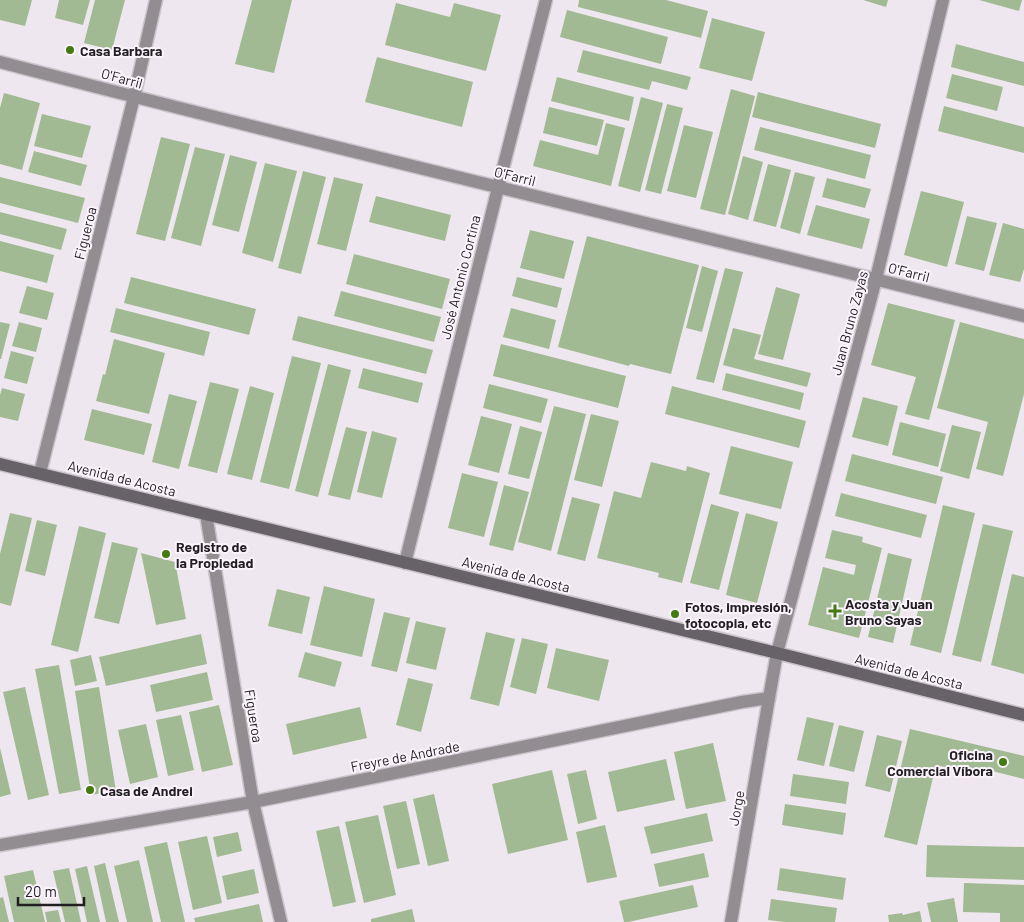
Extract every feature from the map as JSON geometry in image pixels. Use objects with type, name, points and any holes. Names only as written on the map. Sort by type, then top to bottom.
[{"type":"main road","name":"Avenida de Acosta","points":[[0,464],[1024,715]]},
{"type":"street","name":"Figueroa","points":[[40,474],[134,97],[156,0]]},
{"type":"street","name":"José Antonio Cortina","points":[[405,562],[546,0]]},
{"type":"street","name":"Juan Bruno Zayas","points":[[777,653],[876,279],[943,0]]},
{"type":"street","name":"O'Farril","points":[[0,62],[498,188],[1024,316]]},
{"type":"street","name":"Figueroa","points":[[206,514],[253,802],[281,922]]},
{"type":"street","points":[[769,698],[777,653]]},
{"type":"street","name":"Freyre de Andrade","points":[[0,845],[253,802],[769,698]]},
{"type":"street","name":"Jorge","points":[[731,922],[769,698]]},
{"type":"building","points":[[0,0],[32,0],[25,26],[0,20]]},
{"type":"building","points":[[59,0],[90,0],[83,25],[55,18]]},
{"type":"building","points":[[95,0],[125,0],[112,50],[84,43]]},
{"type":"building","points":[[252,0],[292,0],[274,73],[235,64]]},
{"type":"building","points":[[579,0],[666,0],[708,11],[701,38],[578,7]]},
{"type":"building","points":[[863,0],[888,0],[886,7]]},
{"type":"building","points":[[979,0],[1022,0],[1019,11]]},
{"type":"building","points":[[396,3],[450,17],[454,3],[501,15],[486,71],[385,45]]},
{"type":"building","points":[[567,10],[668,37],[661,64],[560,37]]},
{"type":"building","points":[[712,18],[765,32],[752,81],[699,68]]},
{"type":"building","points":[[956,44],[1024,62],[1024,86],[951,67]]},
{"type":"building","points":[[583,50],[691,77],[687,90],[652,81],[649,90],[577,72]]},
{"type":"building","points":[[377,57],[473,82],[462,127],[365,102]]},
{"type":"building","points":[[952,74],[1003,87],[997,111],[946,98]]},
{"type":"building","points":[[557,77],[634,97],[629,121],[551,101]]},
{"type":"building","points":[[731,89],[755,96],[725,215],[700,209]]},
{"type":"building","points":[[758,92],[881,124],[875,148],[752,117]]},
{"type":"building","points":[[4,93],[40,103],[22,170],[0,164],[0,108]]},
{"type":"building","points":[[641,97],[663,103],[640,192],[618,186]]},
{"type":"building","points":[[667,104],[683,108],[661,194],[645,190]]},
{"type":"building","points":[[944,106],[1024,127],[1024,153],[938,131]]},
{"type":"building","points":[[549,107],[604,120],[597,146],[543,133]]},
{"type":"building","points":[[42,114],[91,126],[82,158],[34,146]]},
{"type":"building","points":[[606,123],[625,128],[611,186],[533,166],[540,140],[598,155]]},
{"type":"building","points":[[684,125],[713,132],[696,198],[667,191]]},
{"type":"building","points":[[760,127],[871,155],[865,179],[754,150]]},
{"type":"building","points":[[161,137],[190,144],[165,241],[136,234]]},
{"type":"building","points":[[195,147],[225,154],[201,246],[171,238]]},
{"type":"building","points":[[34,151],[87,165],[81,186],[28,172]]},
{"type":"building","points":[[230,155],[257,162],[239,232],[212,225]]},
{"type":"building","points":[[743,156],[763,162],[748,220],[728,214]]},
{"type":"building","points":[[265,163],[297,171],[273,262],[242,253]]},
{"type":"building","points":[[768,164],[791,170],[776,227],[753,221]]},
{"type":"building","points":[[303,171],[326,177],[301,274],[278,268]]},
{"type":"building","points":[[795,172],[815,177],[800,234],[780,228]]},
{"type":"building","points":[[0,177],[85,198],[78,223],[0,203]]},
{"type":"building","points":[[334,177],[363,184],[346,251],[317,244]]},
{"type":"building","points":[[827,178],[871,189],[865,208],[822,197]]},
{"type":"building","points":[[921,191],[964,202],[947,267],[904,255]]},
{"type":"building","points":[[376,196],[451,215],[445,241],[369,222]]},
{"type":"building","points":[[816,205],[870,219],[862,249],[807,235]]},
{"type":"building","points":[[0,212],[67,229],[61,250],[0,234]]},
{"type":"building","points":[[967,216],[997,223],[984,271],[955,264]]},
{"type":"building","points":[[1003,223],[1024,229],[1024,269],[1020,282],[989,275]]},
{"type":"building","points":[[530,230],[574,241],[564,279],[520,268]]},
{"type":"building","points":[[587,236],[699,265],[671,374],[630,364],[629,366],[558,347]]},
{"type":"building","points":[[0,241],[54,255],[47,283],[0,271]]},
{"type":"building","points":[[354,254],[450,279],[442,309],[346,284]]},
{"type":"building","points":[[702,266],[718,271],[702,332],[686,328]]},
{"type":"building","points":[[725,268],[743,272],[714,383],[696,379]]},
{"type":"building","points":[[131,277],[256,309],[249,335],[124,303]]},
{"type":"building","points":[[517,277],[562,288],[557,308],[512,296]]},
{"type":"building","points":[[27,286],[54,293],[47,320],[19,313]]},
{"type":"building","points":[[776,287],[800,294],[783,360],[758,354]]},
{"type":"building","points":[[341,291],[441,317],[434,342],[334,316]]},
{"type":"building","points":[[888,303],[955,320],[929,420],[905,414],[916,377],[871,365]]},
{"type":"building","points":[[116,308],[210,332],[204,356],[110,332]]},
{"type":"building","points":[[511,308],[556,320],[549,349],[503,337]]},
{"type":"building","points":[[298,316],[433,350],[426,374],[292,340]]},
{"type":"building","points":[[0,322],[10,324],[1,359],[0,359]]},
{"type":"building","points":[[19,322],[42,328],[36,352],[12,346]]},
{"type":"building","points":[[960,322],[1024,339],[1024,394],[1003,476],[976,469],[988,422],[937,408]]},
{"type":"building","points":[[733,328],[761,335],[754,359],[811,373],[807,387],[723,365]]},
{"type":"building","points":[[114,339],[165,353],[149,414],[96,401]]},
{"type":"building","points":[[501,344],[626,376],[618,408],[493,376]]},
{"type":"building","points":[[11,351],[34,357],[27,384],[4,378]]},
{"type":"building","points":[[292,356],[321,363],[289,489],[260,482]]},
{"type":"building","points":[[328,364],[351,370],[318,497],[295,491]]},
{"type":"building","points":[[363,368],[423,383],[418,403],[358,388]]},
{"type":"building","points":[[726,373],[804,393],[800,410],[722,390]]},
{"type":"building","points":[[210,382],[239,389],[217,473],[188,466]]},
{"type":"building","points":[[489,384],[548,399],[541,423],[483,408]]},
{"type":"building","points":[[250,386],[274,393],[252,480],[227,474]]},
{"type":"building","points":[[672,386],[806,421],[799,448],[665,414]]},
{"type":"building","points":[[2,388],[25,394],[18,421],[0,417],[0,395]]},
{"type":"building","points":[[169,394],[197,401],[179,469],[152,462]]},
{"type":"building","points":[[863,397],[898,406],[888,446],[852,437]]},
{"type":"building","points":[[554,406],[586,414],[551,551],[518,542]]},
{"type":"building","points":[[92,409],[152,424],[144,455],[84,440]]},
{"type":"building","points":[[591,414],[619,421],[602,487],[574,480]]},
{"type":"building","points":[[481,416],[512,424],[499,473],[468,465]]},
{"type":"building","points":[[900,422],[946,434],[938,467],[892,455]]},
{"type":"building","points":[[952,425],[981,432],[969,479],[940,471]]},
{"type":"building","points":[[520,426],[542,432],[529,479],[508,474]]},
{"type":"building","points":[[346,427],[367,432],[350,500],[328,495]]},
{"type":"building","points":[[372,431],[397,438],[382,498],[357,492]]},
{"type":"building","points":[[731,446],[793,462],[781,509],[719,494]]},
{"type":"building","points":[[852,454],[943,477],[936,504],[845,481]]},
{"type":"building","points":[[651,462],[686,471],[687,466],[710,473],[682,583],[658,577],[659,573],[597,558],[614,491],[641,498]]},
{"type":"building","points":[[462,473],[498,482],[484,537],[448,528]]},
{"type":"building","points":[[504,485],[529,492],[513,551],[489,545]]},
{"type":"building","points":[[841,493],[927,515],[921,538],[835,516]]},
{"type":"building","points":[[572,497],[600,504],[585,561],[557,554]]},
{"type":"building","points":[[711,504],[739,512],[719,590],[690,583]]},
{"type":"building","points":[[943,505],[975,513],[941,653],[910,645]]},
{"type":"building","points":[[10,513],[32,518],[11,606],[0,603],[0,554]]},
{"type":"building","points":[[746,513],[778,522],[757,603],[726,595]]},
{"type":"building","points":[[37,520],[57,525],[45,576],[25,571]]},
{"type":"building","points":[[983,524],[1013,531],[981,662],[952,655]]},
{"type":"building","points":[[79,526],[106,533],[78,652],[51,645]]},
{"type":"building","points":[[832,530],[863,537],[862,542],[882,548],[859,638],[808,625],[823,567],[854,575],[856,565],[825,558]]},
{"type":"building","points":[[112,542],[138,548],[119,624],[94,618]]},
{"type":"building","points":[[141,553],[175,562],[186,619],[156,625]]},
{"type":"building","points":[[888,553],[912,559],[893,643],[868,637]]},
{"type":"building","points":[[1012,574],[1024,577],[1024,674],[991,665]]},
{"type":"building","points":[[324,586],[375,599],[362,657],[310,645]]},
{"type":"building","points":[[277,589],[310,597],[302,634],[268,626]]},
{"type":"building","points":[[384,612],[410,618],[397,672],[371,666]]},
{"type":"building","points":[[416,621],[446,628],[436,670],[406,663]]},
{"type":"building","points":[[486,632],[515,639],[499,706],[470,699]]},
{"type":"building","points":[[201,634],[207,664],[106,686],[99,657]]},
{"type":"building","points":[[522,638],[548,644],[536,694],[510,687]]},
{"type":"building","points":[[556,648],[609,660],[599,701],[547,688]]},
{"type":"building","points":[[305,652],[342,662],[335,687],[298,677]]},
{"type":"building","points":[[91,655],[97,681],[75,686],[70,660]]},
{"type":"building","points":[[59,665],[81,790],[59,794],[35,669]]},
{"type":"building","points":[[207,672],[213,700],[156,712],[150,685]]},
{"type":"building","points":[[408,678],[433,684],[421,732],[396,725]]},
{"type":"building","points":[[25,687],[49,795],[28,800],[3,692]]},
{"type":"building","points":[[99,687],[116,791],[91,795],[75,691]]},
{"type":"building","points":[[219,705],[233,765],[202,772],[189,712]]},
{"type":"building","points":[[360,707],[367,738],[293,755],[286,724]]},
{"type":"building","points":[[181,715],[194,770],[168,776],[156,720]]},
{"type":"building","points":[[807,717],[834,723],[824,766],[797,760]]},
{"type":"building","points":[[146,724],[158,777],[130,784],[118,730]]},
{"type":"building","points":[[839,725],[864,731],[854,772],[829,766]]},
{"type":"building","points":[[910,729],[1024,756],[1024,779],[980,768],[978,775],[936,765],[917,845],[884,837]]},
{"type":"building","points":[[877,735],[902,741],[890,792],[865,786]]},
{"type":"building","points":[[713,743],[726,801],[686,809],[674,752]]},
{"type":"building","points":[[0,748],[11,794],[0,797]]},
{"type":"building","points":[[666,759],[675,800],[617,812],[608,772]]},
{"type":"building","points":[[552,770],[568,840],[508,854],[492,784]]},
{"type":"building","points":[[586,770],[597,819],[578,824],[567,774]]},
{"type":"building","points":[[793,774],[849,782],[846,804],[790,796]]},
{"type":"building","points":[[434,794],[449,861],[428,866],[413,799]]},
{"type":"building","points":[[406,801],[420,864],[397,869],[383,806]]},
{"type":"building","points":[[785,804],[846,813],[843,835],[782,825]]},
{"type":"building","points":[[707,813],[713,841],[651,854],[644,827]]},
{"type":"building","points":[[378,815],[396,895],[364,903],[345,822]]},
{"type":"building","points":[[605,825],[617,877],[587,883],[576,832]]},
{"type":"building","points":[[339,826],[356,902],[333,907],[316,831]]},
{"type":"building","points":[[238,832],[242,851],[217,857],[213,837]]},
{"type":"building","points":[[207,836],[222,903],[193,910],[178,842]]},
{"type":"building","points":[[167,842],[185,922],[161,922],[144,847]]},
{"type":"building","points":[[927,845],[1024,847],[1024,880],[926,877]]},
{"type":"building","points":[[704,853],[709,877],[659,887],[654,864]]},
{"type":"building","points":[[139,860],[153,922],[127,922],[114,866]]},
{"type":"building","points":[[105,863],[119,922],[106,922],[94,866]]},
{"type":"building","points":[[87,866],[100,922],[87,922],[75,869]]},
{"type":"building","points":[[69,868],[81,922],[65,922],[53,871]]},
{"type":"building","points":[[780,868],[846,878],[843,900],[777,890]]},
{"type":"building","points":[[254,869],[259,893],[227,900],[222,876]]},
{"type":"building","points":[[33,870],[45,922],[14,922],[4,876]]},
{"type":"building","points":[[964,883],[1024,885],[1024,922],[1000,922],[1000,913],[963,912]]},
{"type":"building","points":[[693,885],[698,907],[624,922],[619,901]]},
{"type":"building","points":[[3,897],[9,922],[0,922],[0,898]]},
{"type":"building","points":[[954,898],[958,922],[931,922],[927,903]]},
{"type":"building","points":[[771,899],[837,908],[835,922],[768,920]]},
{"type":"building","points":[[259,904],[263,922],[195,922],[194,918]]},
{"type":"building","points":[[412,909],[415,922],[371,922],[371,919]]},
{"type":"building","points":[[58,910],[61,922],[47,922],[45,912]]},
{"type":"building","points":[[920,911],[922,922],[889,922],[888,915],[902,913],[903,915]]},
{"type":"place","name":"Casa Barbara","points":[[70,50]]},
{"type":"place","name":"Registro de la Propiedad","points":[[166,554]]},
{"type":"place","name":"Acosta y Juan Bruno Sayas","points":[[835,611]]},
{"type":"place","name":"Fotos, impresión, fotocopia, etc","points":[[675,614]]},
{"type":"place","name":"Oficina Comercial Víbora","points":[[1003,762]]},
{"type":"place","name":"Casa de Andrei","points":[[90,790]]}]
